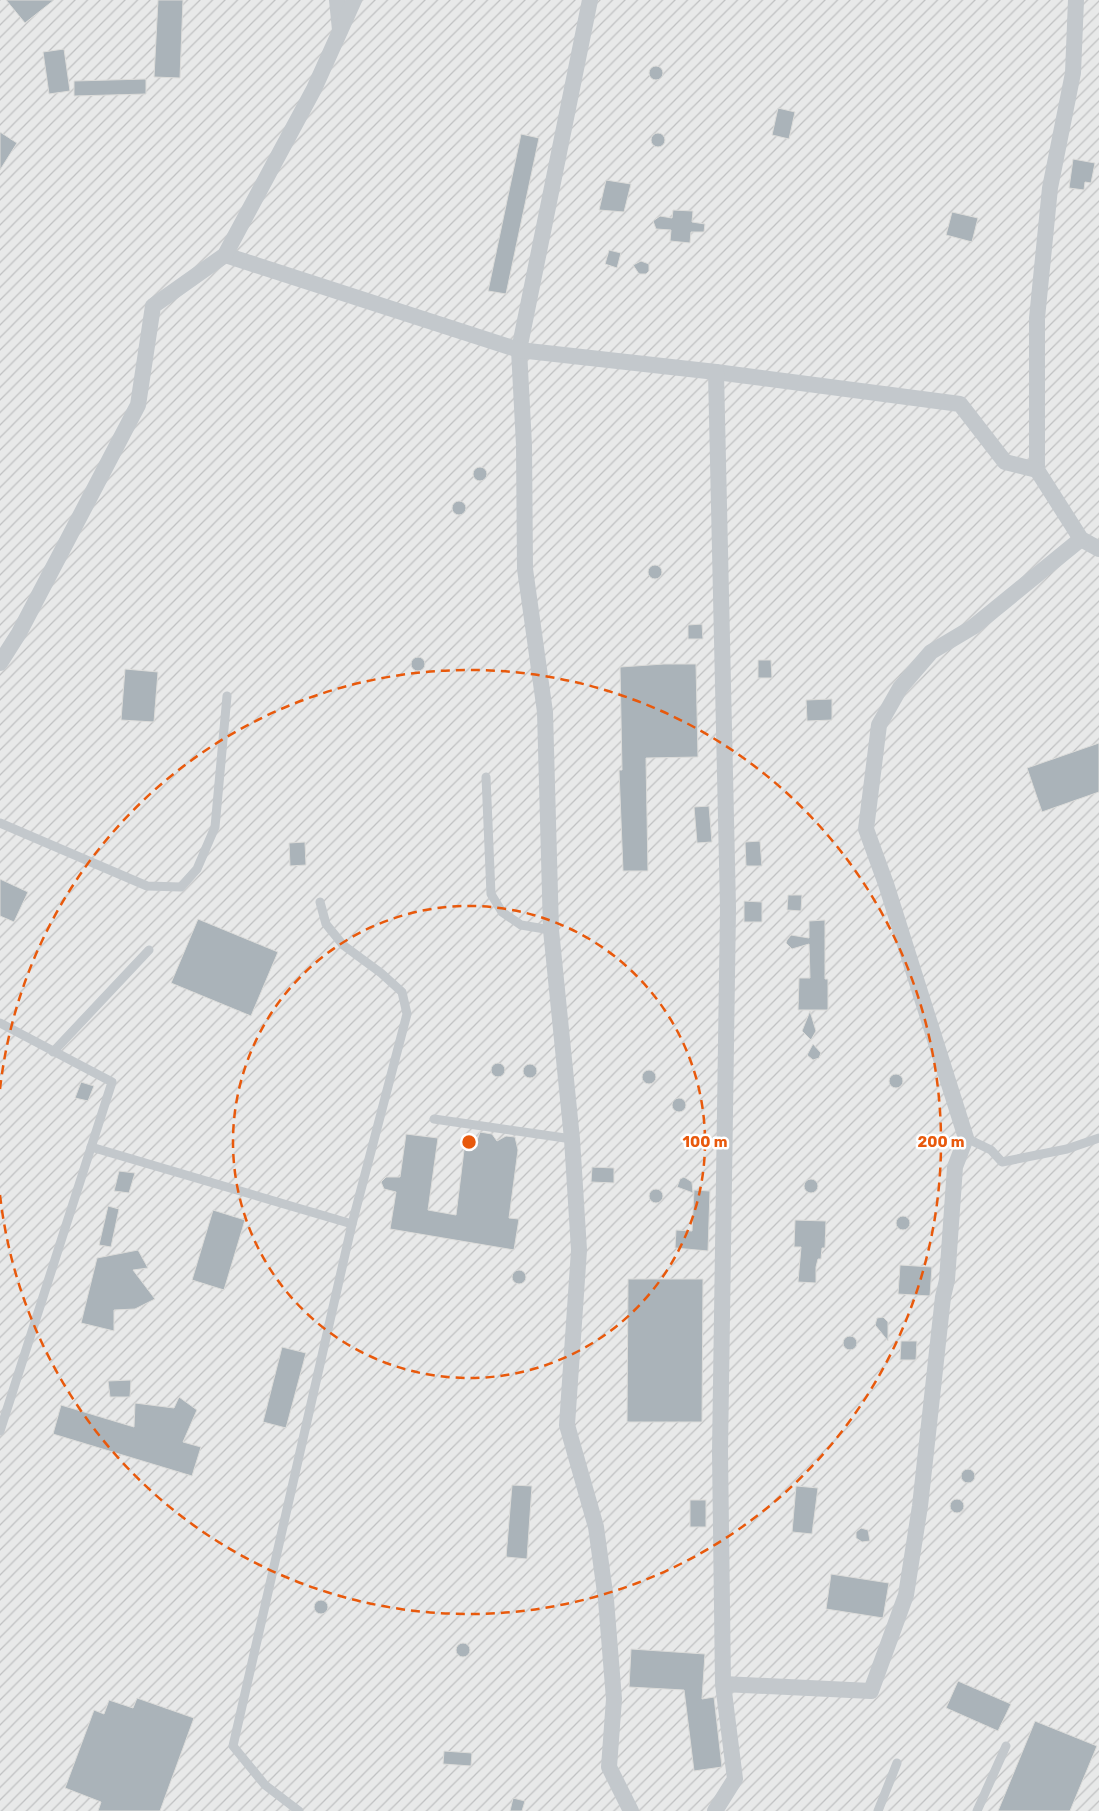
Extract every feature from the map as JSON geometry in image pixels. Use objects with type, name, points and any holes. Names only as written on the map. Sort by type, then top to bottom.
[{"type":"street","points":[[336,0],[340,30]]},
{"type":"street","points":[[0,664],[19,633],[138,405],[153,306],[225,256],[314,89],[354,0]]},
{"type":"street","points":[[590,0],[519,350],[524,445],[525,569],[545,712],[551,930],[572,1139],[579,1250],[567,1425],[596,1527],[606,1600],[614,1699],[608,1766],[631,1811]]},
{"type":"street","points":[[1076,0],[1073,73],[1050,188],[1037,318],[1037,470],[1081,539],[1099,549]]},
{"type":"street","points":[[225,256],[519,350],[716,372],[960,404],[1005,462],[1037,470]]},
{"type":"street","points":[[715,1811],[735,1779],[723,1684],[720,1452],[728,908],[716,372]]},
{"type":"street","points":[[723,1684],[871,1691],[906,1595],[920,1506],[943,1297],[947,1280],[955,1166],[966,1138],[886,884],[866,829],[879,725],[900,688],[931,652],[973,628],[1081,539]]},
{"type":"lane","points":[[0,823],[147,886],[181,887],[197,869],[215,827],[227,696]]},
{"type":"lane","points":[[486,777],[491,894],[502,912],[521,925],[551,930]]},
{"type":"lane","points":[[299,1811],[265,1785],[233,1746],[352,1224],[407,1014],[402,992],[381,973],[343,945],[326,924],[320,902]]},
{"type":"lane","points":[[53,1052],[149,950]]},
{"type":"lane","points":[[0,1024],[112,1082],[0,1431]]},
{"type":"lane","points":[[434,1119],[572,1139]]},
{"type":"lane","points":[[966,1138],[991,1150],[1002,1162],[1067,1149],[1099,1138]]},
{"type":"lane","points":[[91,1147],[352,1224]]},
{"type":"lane","points":[[977,1811],[1006,1746]]},
{"type":"lane","points":[[878,1811],[898,1763]]},
{"type":"shaded area","points":[[0,0],[1099,0],[1099,1811],[0,1811]]},
{"type":"building","points":[[6,0],[54,0],[25,23]]},
{"type":"building","points":[[158,0],[183,0],[180,78],[154,77]]},
{"type":"building","points":[[64,49],[70,91],[49,94],[43,52]]},
{"type":"building","points":[[656,66],[661,68],[663,73],[661,78],[656,80],[651,78],[649,73],[651,68]]},
{"type":"building","points":[[146,79],[146,94],[74,96],[74,81]]},
{"type":"building","points":[[778,108],[795,112],[789,139],[772,135]]},
{"type":"building","points":[[0,132],[17,143],[0,170]]},
{"type":"building","points":[[658,133],[663,135],[665,140],[663,145],[658,147],[653,145],[651,140],[653,135]]},
{"type":"building","points":[[521,134],[539,138],[506,294],[488,291]]},
{"type":"building","points":[[1073,159],[1095,163],[1091,183],[1085,182],[1084,190],[1069,188]]},
{"type":"building","points":[[606,180],[631,184],[624,212],[599,210]]},
{"type":"building","points":[[673,210],[693,211],[692,222],[705,224],[704,232],[691,232],[690,243],[670,241],[671,230],[656,229],[653,221],[660,216],[672,218]]},
{"type":"building","points":[[952,212],[978,218],[972,242],[946,235]]},
{"type":"building","points":[[609,250],[621,253],[617,268],[605,264]]},
{"type":"building","points":[[641,261],[649,264],[649,271],[646,274],[639,274],[633,265]]},
{"type":"building","points":[[480,467],[485,469],[487,474],[485,479],[480,481],[475,479],[473,474],[475,469]]},
{"type":"building","points":[[459,501],[464,503],[466,508],[464,513],[459,515],[454,513],[452,508],[454,503]]},
{"type":"building","points":[[655,565],[660,567],[662,572],[660,577],[655,579],[650,577],[648,572],[650,567]]},
{"type":"building","points":[[702,624],[703,639],[688,639],[688,625]]},
{"type":"building","points":[[418,657],[423,659],[425,664],[423,669],[418,671],[413,669],[411,664],[413,659]]},
{"type":"building","points":[[758,660],[771,660],[772,678],[758,678]]},
{"type":"building","points":[[696,664],[698,757],[646,758],[648,871],[623,871],[619,770],[622,770],[620,667]]},
{"type":"building","points":[[125,669],[158,672],[154,722],[121,720]]},
{"type":"building","points":[[832,699],[832,720],[807,721],[806,700]]},
{"type":"building","points":[[1099,743],[1099,792],[1042,812],[1027,768]]},
{"type":"building","points":[[709,806],[712,842],[697,843],[694,807]]},
{"type":"building","points":[[760,841],[762,866],[746,866],[745,842]]},
{"type":"building","points":[[305,842],[306,865],[290,866],[289,843]]},
{"type":"building","points":[[0,879],[28,892],[14,922],[0,916]]},
{"type":"building","points":[[788,895],[802,895],[801,911],[787,910]]},
{"type":"building","points":[[744,901],[762,902],[762,922],[744,922]]},
{"type":"building","points":[[198,919],[278,952],[251,1016],[171,983]]},
{"type":"building","points":[[825,920],[825,979],[828,979],[828,1010],[798,1010],[799,978],[810,978],[809,944],[792,949],[786,943],[791,935],[809,938],[809,921]]},
{"type":"building","points":[[810,1011],[816,1031],[811,1040],[802,1031]]},
{"type":"building","points":[[813,1044],[821,1053],[819,1058],[813,1060],[807,1055]]},
{"type":"building","points":[[495,1063],[501,1063],[505,1070],[501,1077],[495,1077],[491,1073],[491,1067]]},
{"type":"building","points":[[527,1064],[533,1064],[537,1071],[533,1078],[527,1078],[523,1074],[523,1068]]},
{"type":"building","points":[[649,1070],[654,1072],[656,1077],[654,1082],[649,1084],[644,1082],[642,1077],[644,1072]]},
{"type":"building","points":[[896,1074],[901,1076],[903,1081],[901,1086],[896,1088],[891,1086],[889,1081],[891,1076]]},
{"type":"building","points":[[81,1082],[94,1086],[88,1101],[75,1098]]},
{"type":"building","points":[[676,1098],[682,1098],[686,1105],[682,1112],[676,1112],[672,1108],[672,1102]]},
{"type":"building","points":[[480,1132],[492,1134],[497,1141],[506,1136],[515,1137],[518,1150],[509,1218],[519,1219],[514,1250],[390,1229],[396,1192],[384,1189],[381,1182],[386,1177],[400,1177],[406,1134],[438,1138],[428,1210],[456,1215],[465,1142],[476,1143]]},
{"type":"building","points":[[592,1167],[614,1168],[614,1183],[591,1182]]},
{"type":"building","points":[[119,1171],[135,1173],[129,1193],[114,1191]]},
{"type":"building","points":[[684,1177],[692,1182],[693,1193],[677,1187],[680,1179]]},
{"type":"building","points":[[811,1179],[816,1181],[818,1186],[816,1191],[811,1193],[806,1191],[804,1186],[806,1181]]},
{"type":"building","points":[[653,1189],[659,1189],[663,1196],[659,1203],[653,1203],[649,1199],[649,1193]]},
{"type":"building","points":[[694,1190],[710,1191],[708,1251],[675,1248],[676,1230],[692,1231]]},
{"type":"building","points":[[108,1206],[119,1209],[111,1247],[99,1245]]},
{"type":"building","points":[[213,1210],[245,1220],[224,1290],[192,1280]]},
{"type":"building","points":[[903,1216],[908,1218],[910,1223],[908,1228],[903,1230],[898,1228],[896,1223],[898,1218]]},
{"type":"building","points":[[795,1220],[826,1221],[825,1248],[822,1248],[821,1259],[818,1259],[816,1283],[798,1282],[801,1247],[794,1247]]},
{"type":"building","points":[[138,1250],[148,1268],[133,1270],[155,1299],[135,1309],[114,1310],[114,1331],[81,1323],[97,1258]]},
{"type":"building","points":[[900,1265],[932,1267],[930,1296],[898,1294]]},
{"type":"building","points":[[516,1270],[522,1270],[526,1277],[522,1284],[516,1284],[512,1280],[512,1274]]},
{"type":"building","points":[[628,1279],[703,1279],[702,1422],[627,1422]]},
{"type":"building","points":[[883,1317],[888,1322],[888,1341],[875,1325],[877,1318]]},
{"type":"building","points":[[850,1336],[855,1338],[857,1343],[855,1348],[850,1350],[845,1348],[843,1343],[845,1338]]},
{"type":"building","points":[[901,1341],[917,1341],[916,1360],[900,1360]]},
{"type":"building","points":[[282,1347],[306,1353],[286,1428],[263,1422]]},
{"type":"building","points":[[131,1380],[130,1397],[110,1397],[108,1381]]},
{"type":"building","points":[[179,1397],[197,1410],[183,1442],[201,1447],[192,1476],[53,1434],[61,1405],[134,1427],[135,1403],[174,1408]]},
{"type":"building","points":[[968,1469],[973,1471],[975,1476],[973,1481],[968,1483],[963,1481],[961,1476],[963,1471]]},
{"type":"building","points":[[512,1485],[532,1486],[527,1559],[506,1557]]},
{"type":"building","points":[[796,1486],[818,1488],[812,1534],[792,1532]]},
{"type":"building","points":[[957,1499],[962,1501],[964,1506],[962,1511],[957,1513],[952,1511],[950,1506],[952,1501]]},
{"type":"building","points":[[690,1500],[706,1500],[706,1527],[690,1527]]},
{"type":"building","points":[[861,1528],[868,1530],[870,1541],[862,1542],[856,1538],[856,1532]]},
{"type":"building","points":[[831,1574],[889,1583],[883,1618],[826,1609]]},
{"type":"building","points":[[321,1600],[326,1602],[328,1607],[326,1612],[321,1614],[316,1612],[314,1607],[316,1602]]},
{"type":"building","points":[[463,1643],[468,1645],[470,1650],[468,1655],[463,1657],[458,1655],[456,1650],[458,1645]]},
{"type":"building","points":[[631,1649],[705,1654],[702,1699],[714,1697],[722,1767],[694,1771],[684,1690],[629,1687]]},
{"type":"building","points":[[958,1681],[1011,1704],[998,1731],[946,1708]]},
{"type":"building","points":[[137,1698],[194,1718],[160,1811],[98,1811],[101,1802],[65,1788],[94,1710],[104,1714],[109,1700],[133,1708]]},
{"type":"building","points":[[1035,1721],[1097,1746],[1070,1811],[998,1811]]},
{"type":"building","points":[[444,1751],[472,1753],[471,1766],[443,1764]]},
{"type":"building","points":[[513,1798],[525,1801],[522,1811],[510,1811]]}]
